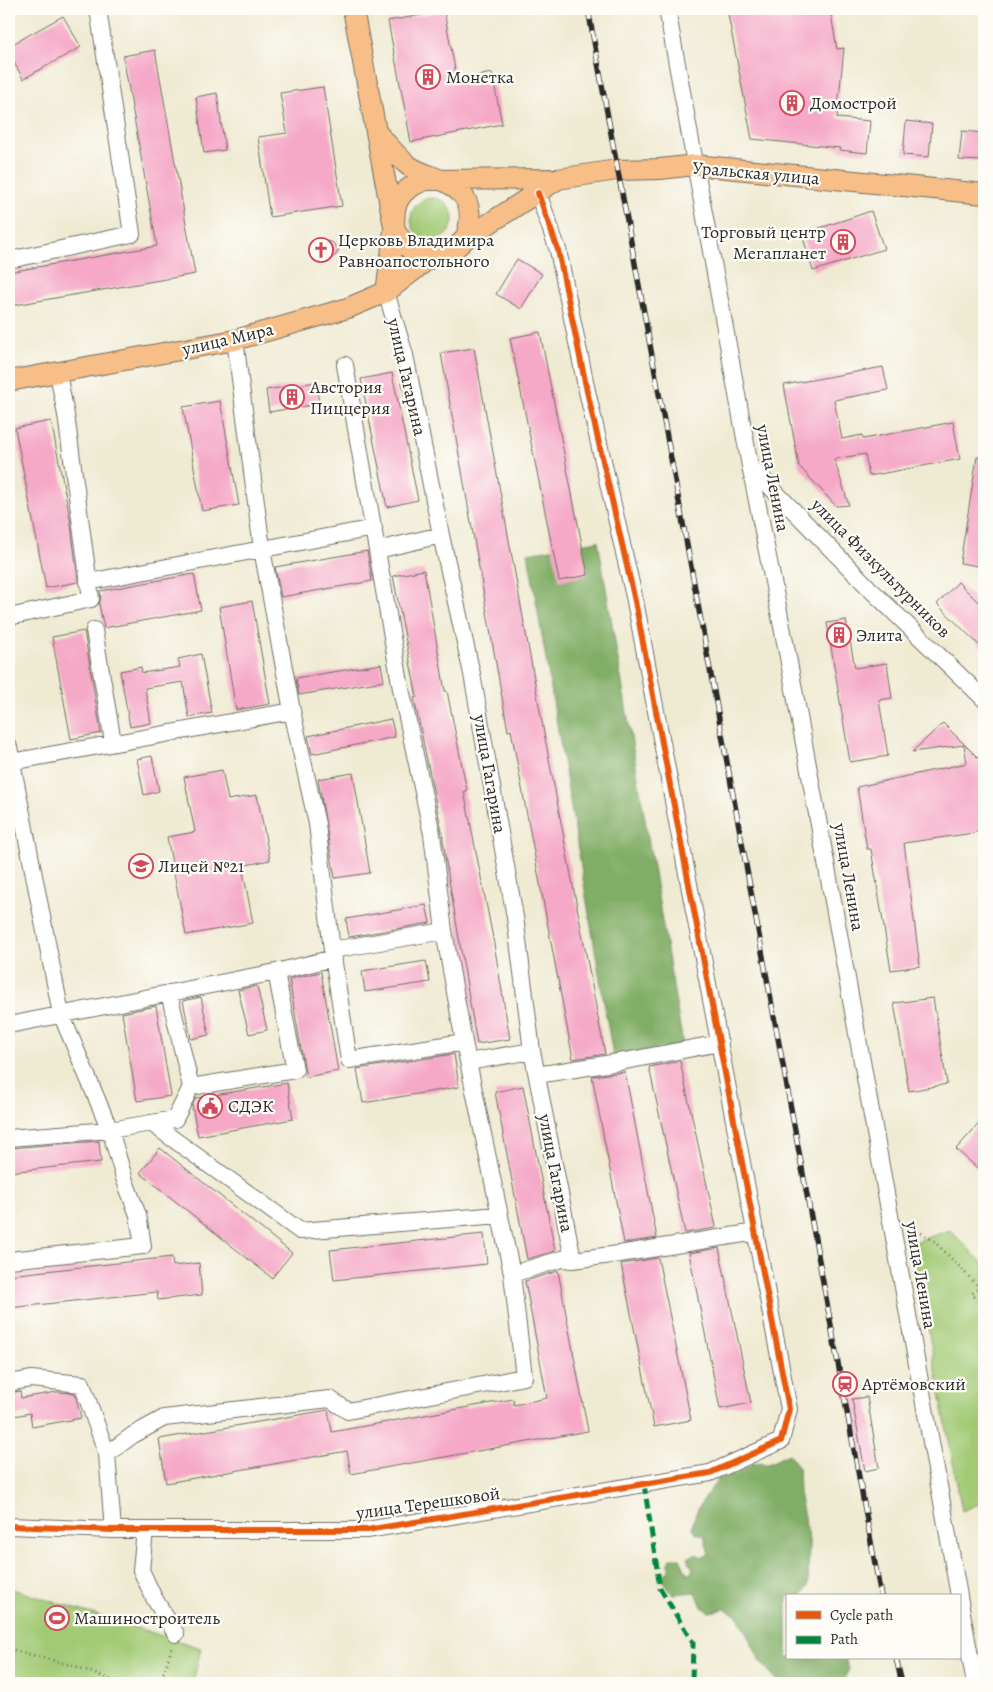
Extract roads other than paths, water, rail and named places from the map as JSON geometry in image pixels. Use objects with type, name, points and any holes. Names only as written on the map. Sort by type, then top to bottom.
[{"type":"main road","points":[[353,9],[394,227],[400,239],[408,248],[420,254],[432,256],[445,254],[558,179]]},
{"type":"main road","points":[[376,132],[408,166],[450,184],[460,192],[467,202],[470,214],[470,227],[465,239]]},
{"type":"main road","name":"Уральская улица","points":[[439,180],[558,179],[617,170],[660,169],[695,165],[984,194]]},
{"type":"main road","points":[[386,292],[394,227],[393,214],[397,202],[404,191],[414,184],[426,180],[439,180]]},
{"type":"main road","name":"улица Мира","points":[[9,382],[236,340],[348,308],[386,292],[432,256]]},
{"type":"street","points":[[9,260],[132,234],[98,9]]},
{"type":"street","name":"улица Ленина","points":[[667,9],[958,1594]]},
{"type":"street","points":[[512,1274],[562,1259],[573,1260],[619,1254],[756,1232],[635,601],[587,391],[558,250],[538,193]]},
{"type":"street","name":"улица Гагарина","points":[[386,292],[405,355],[441,535],[472,674],[515,917],[532,1051],[573,1260]]},
{"type":"street","points":[[236,340],[262,549],[292,711],[317,824],[333,954],[349,1060],[464,1042]]},
{"type":"street","points":[[107,1454],[133,1435],[164,1418],[330,1399],[348,1411],[524,1377],[512,1274],[464,1042],[444,931],[432,834],[401,689],[345,365]]},
{"type":"street","points":[[9,617],[91,599],[66,415],[58,373]]},
{"type":"street","name":"улица Физкультурников","points":[[750,466],[871,590],[984,698]]},
{"type":"street","points":[[88,582],[374,528]]},
{"type":"street","points":[[378,550],[441,535]]},
{"type":"street","points":[[94,630],[113,742]]},
{"type":"street","points":[[9,1260],[143,1246],[138,1215],[124,1181],[110,1130],[61,1014],[10,755],[113,742],[292,711]]},
{"type":"street","points":[[9,1025],[276,972],[333,954],[444,931]]},
{"type":"street","points":[[191,1087],[295,1070],[276,972]]},
{"type":"street","points":[[9,1138],[110,1130],[175,1118],[191,1087],[169,993]]},
{"type":"street","points":[[537,1075],[625,1061],[720,1042]]},
{"type":"street","points":[[468,1062],[532,1051]]},
{"type":"street","points":[[151,1123],[300,1232],[500,1215]]},
{"type":"street","name":"улица Терешковой","points":[[9,1526],[113,1530],[367,1530],[710,1474],[781,1441],[789,1409],[756,1232]]},
{"type":"street","points":[[9,1383],[31,1380],[82,1384],[107,1454],[113,1530]]},
{"type":"street","points":[[145,1530],[141,1570],[154,1598],[176,1634]]},
{"type":"street","name":"улица Ленина","points":[[960,1602],[975,1683]]},
{"type":"railway","points":[[588,9],[881,1594]]},
{"type":"railway","points":[[896,1660],[902,1683]]},
{"type":"place","name":"Монетка","points":[[428,77]]},
{"type":"place","name":"Домострой","points":[[792,103]]},
{"type":"place","name":"Торговый центр Мегапланет","points":[[843,242]]},
{"type":"place","name":"Церковь Владимира Равноапостольного","points":[[321,250]]},
{"type":"place","name":"Австория Пиццерия","points":[[292,397]]},
{"type":"place","name":"Элита","points":[[839,635]]},
{"type":"place","name":"Лицей №21","points":[[141,866]]},
{"type":"place","name":"СДЭК","points":[[210,1106]]},
{"type":"place","name":"Артёмовский","points":[[845,1384]]},
{"type":"place","name":"Машиностроитель","points":[[57,1618]]}]
